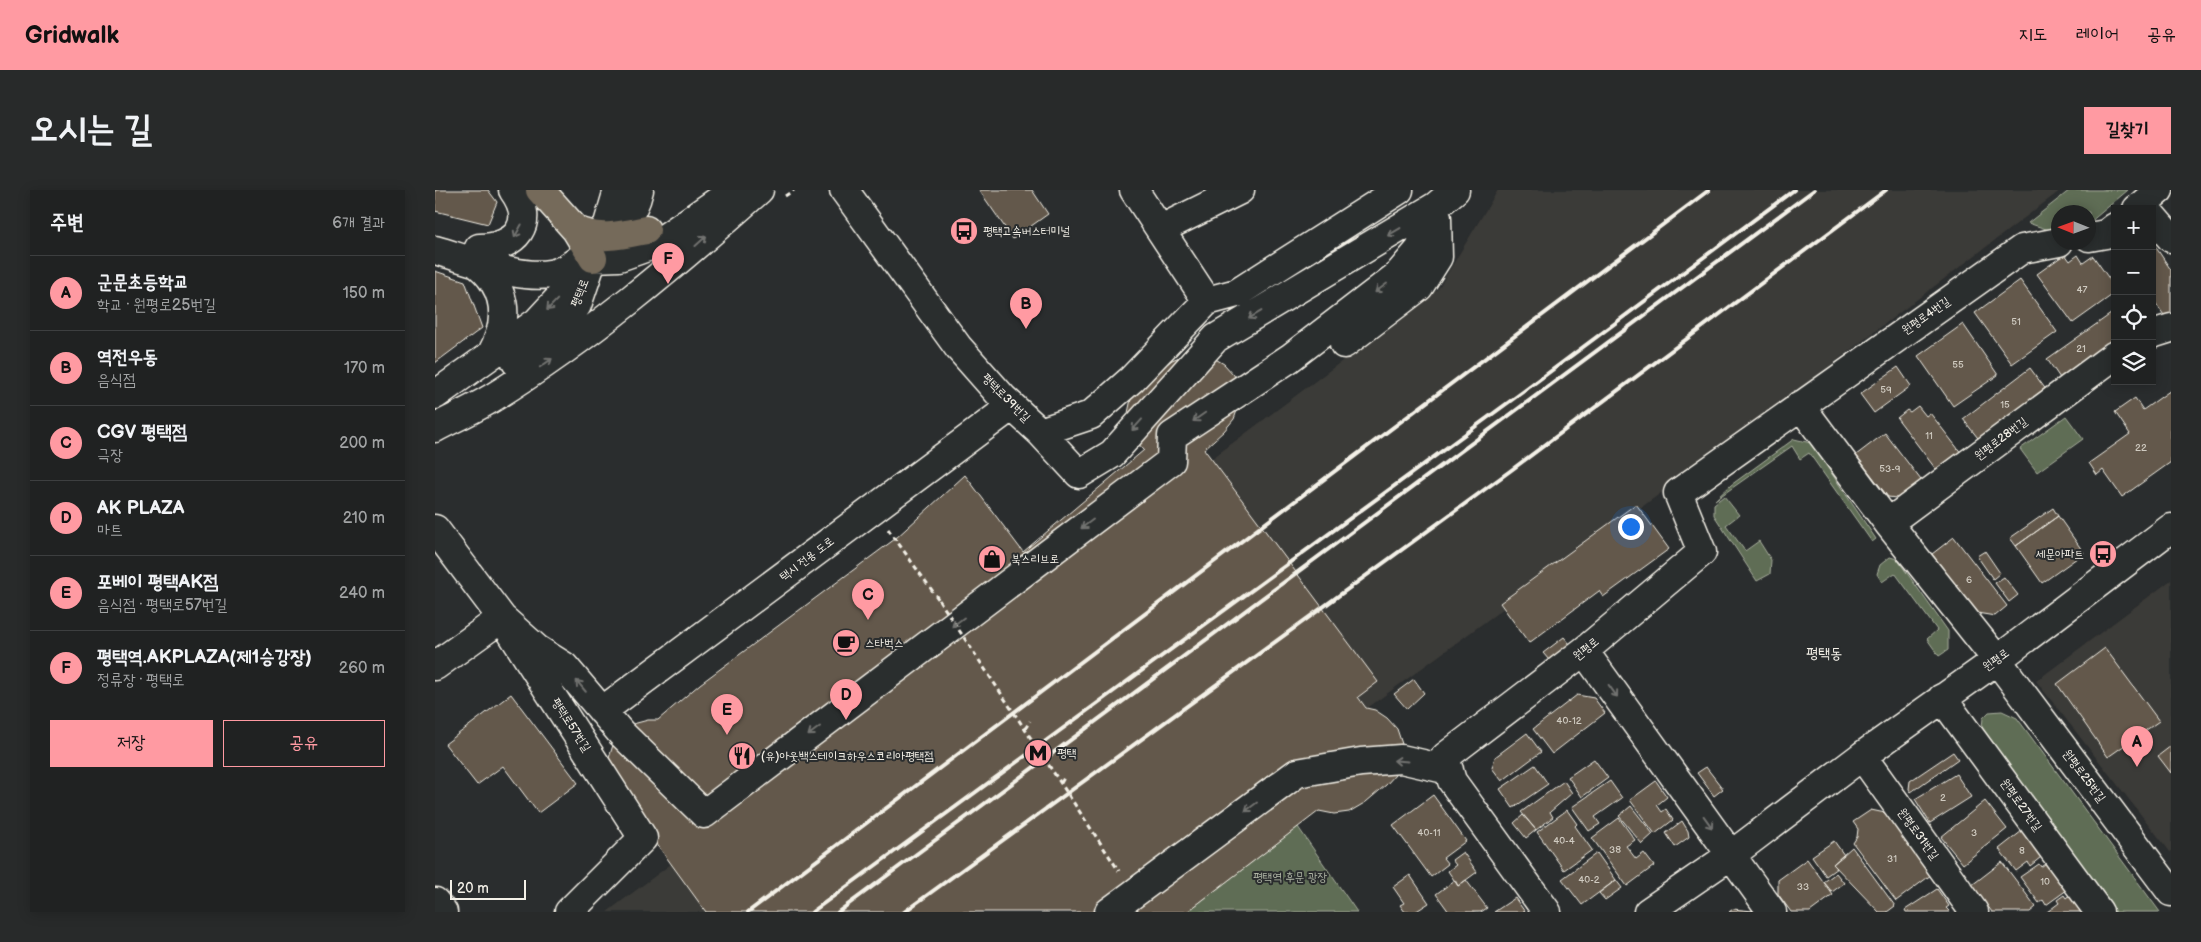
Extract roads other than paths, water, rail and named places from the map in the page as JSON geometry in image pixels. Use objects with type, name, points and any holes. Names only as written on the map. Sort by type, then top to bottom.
[{"type":"main road","points":[[540,190],[594,242],[646,230]]},
{"type":"street","points":[[475,254],[508,243],[520,229],[525,216],[521,201],[513,190]]},
{"type":"street","points":[[594,242],[608,224],[618,190]]},
{"type":"street","points":[[435,250],[545,263],[569,261],[633,209],[639,190]]},
{"type":"street","points":[[646,230],[703,190]]},
{"type":"street","points":[[594,242],[619,257],[656,244],[734,190]]},
{"type":"street","points":[[435,428],[491,399],[561,352],[687,254],[759,190]]},
{"type":"street","name":"평택로39번길","points":[[844,190],[958,347],[1012,406],[1040,432],[1091,414],[1132,379],[1207,301]]},
{"type":"street","points":[[1134,190],[1161,228],[1207,301],[1237,293],[1399,190]]},
{"type":"street","points":[[1161,228],[1240,190]]},
{"type":"street","points":[[1344,344],[1419,287],[1438,257],[1446,198]]},
{"type":"street","points":[[1040,432],[1079,474],[1111,454],[1216,338],[1446,198]]},
{"type":"street","points":[[435,666],[502,618],[537,650],[564,666],[621,733],[705,814],[1171,461],[1172,436],[1289,358],[1398,275],[1420,249],[1446,198]]},
{"type":"street","points":[[2156,217],[2171,238]]},
{"type":"street","points":[[2096,236],[2106,234],[2111,230]]},
{"type":"street","points":[[435,236],[475,254],[493,280],[503,306],[501,337],[491,355]]},
{"type":"street","name":"평택로","points":[[435,395],[537,322],[556,302],[594,242]]},
{"type":"street","name":"평택로","points":[[435,424],[564,324],[577,305],[594,242]]},
{"type":"street","name":"원평로4번길","points":[[1800,405],[2022,249],[2051,244]]},
{"type":"street","points":[[2156,333],[2171,328]]},
{"type":"street","name":"원평로28번길","points":[[1888,523],[2111,358]]},
{"type":"street","points":[[1800,405],[1888,523],[1997,660]]},
{"type":"street","name":"원평로","points":[[1449,770],[1445,757],[1584,651],[1702,552],[1678,493],[1800,405]]},
{"type":"street","name":"택시 전용 도로","points":[[602,712],[1012,406]]},
{"type":"street","name":"원평로","points":[[1648,912],[1731,855],[1862,756],[1997,660],[2171,528]]},
{"type":"street","name":"평택로57번길","points":[[435,529],[502,618],[643,838],[569,912]]},
{"type":"street","points":[[1584,651],[1772,912]]},
{"type":"street","name":"원평로25번길","points":[[1997,660],[2171,892]]},
{"type":"street","name":"원평로27번길","points":[[1942,698],[2099,912]]},
{"type":"street","name":"원평로31번길","points":[[1862,756],[1974,912]]},
{"type":"street","points":[[1109,912],[1297,773],[1361,762],[1401,759],[1449,770],[1452,781],[1547,912]]},
{"type":"street","points":[[435,902],[443,912]]},
{"type":"railway","points":[[748,912],[1709,190]]},
{"type":"railway","points":[[812,912],[1524,391],[1794,190]]},
{"type":"railway","points":[[838,912],[1814,190]]},
{"type":"railway","points":[[904,912],[1510,471],[1886,190]]},
{"type":"place","name":"평택고속버스터미널","points":[[964,231]]},
{"type":"place","name":"평택역.AKPLAZA(제1승강장)","points":[[668,284]]},
{"type":"place","name":"역전우동","points":[[1026,329]]},
{"type":"place","name":"세문아파트","points":[[2103,554]]},
{"type":"place","name":"북스리브로","points":[[992,559]]},
{"type":"place","name":"CGV 평택점","points":[[868,620]]},
{"type":"place","name":"스타벅스","points":[[846,643]]},
{"type":"place","name":"AK PLAZA","points":[[846,720]]},
{"type":"place","name":"포베이 평택AK점","points":[[727,735]]},
{"type":"place","name":"평택","points":[[1038,753]]},
{"type":"place","name":"(유)아웃백스테이크하우스코리아평택점","points":[[742,756]]},
{"type":"place","name":"군문초등학교","points":[[2137,767]]},
{"type":"district","name":"평택동","points":[[1824,653]]},
{"type":"park label","name":"평택역 후문 광장","points":[[1290,877]]}]
